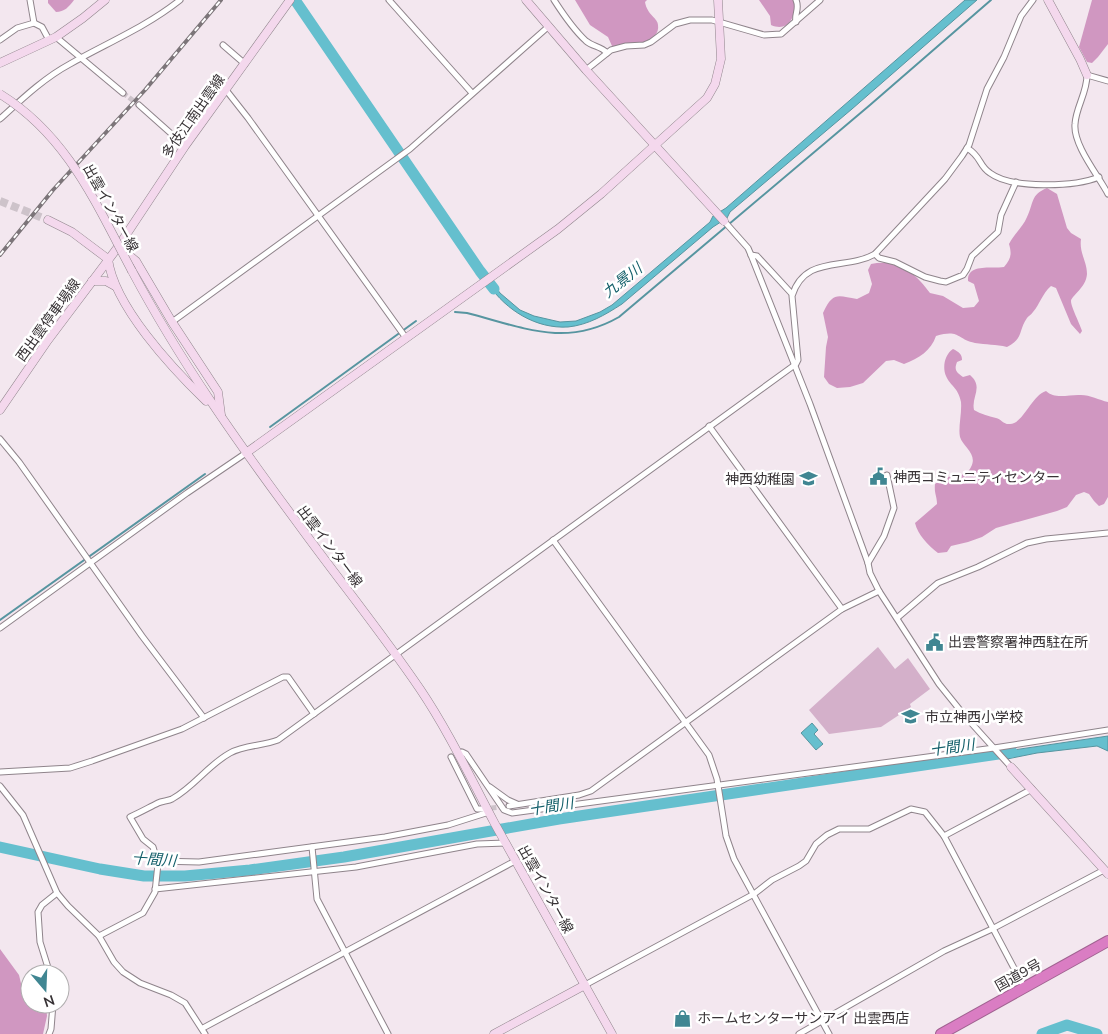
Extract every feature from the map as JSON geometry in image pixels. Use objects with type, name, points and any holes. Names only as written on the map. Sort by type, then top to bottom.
[{"type":"highway","name":"国道9号","points":[[941,1034],[1108,941]]},
{"type":"main road","points":[[0,63],[52,39],[105,0]]},
{"type":"main road","name":"多伎江南出雲線","points":[[118,247],[185,146],[290,0]]},
{"type":"main road","points":[[526,0],[586,70],[727,224]]},
{"type":"main road","points":[[246,454],[572,218],[702,103],[712,90],[718,76],[721,59],[718,0]]},
{"type":"main road","points":[[1048,0],[1074,46],[1086,75]]},
{"type":"main road","name":"出雲インター線","points":[[0,94],[39,123],[66,154],[89,190],[157,318],[216,411],[396,655],[440,722],[487,813],[505,841],[612,1034]]},
{"type":"main road","points":[[48,220],[72,232],[108,259],[115,286],[137,321],[166,361],[216,411]]},
{"type":"main road","points":[[118,247],[136,260],[172,322],[218,392],[222,418]]},
{"type":"main road","name":"西出雲停車場線","points":[[0,410],[48,340],[118,247]]},
{"type":"main road","points":[[92,281],[106,281],[115,286]]},
{"type":"main road","points":[[1012,767],[1106,872]]},
{"type":"main road","points":[[494,1034],[585,985]]},
{"type":"street","points":[[30,0],[34,23]]},
{"type":"street","points":[[0,119],[52,75],[157,17],[180,0]]},
{"type":"street","points":[[389,0],[472,94]]},
{"type":"street","points":[[554,0],[587,42],[603,48],[607,53]]},
{"type":"street","points":[[796,0],[798,8],[795,17],[796,22]]},
{"type":"street","points":[[586,70],[607,53],[618,48],[644,45],[675,24],[690,20],[719,22],[764,35],[784,33],[820,0]]},
{"type":"street","points":[[792,294],[804,277],[813,269],[858,260],[875,254],[945,179],[967,148],[987,90],[1004,58],[1021,16],[1033,0]]},
{"type":"street","points":[[0,40],[17,28],[34,23],[40,25],[52,39],[81,58],[123,93]]},
{"type":"street","points":[[172,322],[407,152],[548,26]]},
{"type":"street","points":[[223,45],[245,64]]},
{"type":"street","points":[[1108,81],[1086,75],[1085,91],[1075,123],[1078,143],[1108,194]]},
{"type":"street","points":[[226,90],[406,338]]},
{"type":"street","points":[[139,105],[185,146]]},
{"type":"street","points":[[967,148],[977,155],[989,172],[998,178],[1016,182],[1060,184],[1084,182],[1099,177]]},
{"type":"street","points":[[875,254],[877,257],[895,262],[940,281],[946,282],[963,275],[972,256],[998,232],[1001,216],[1016,182]]},
{"type":"street","points":[[727,224],[748,248],[751,255],[868,563],[870,573],[879,591],[943,689],[1012,767]]},
{"type":"street","points":[[99,936],[143,913],[155,888],[157,862],[153,847],[144,839],[130,817],[159,802],[172,799],[196,781],[209,767],[231,752],[278,740],[794,366],[798,360],[792,294],[757,256],[751,255]]},
{"type":"street","points":[[709,426],[842,609]]},
{"type":"street","points":[[0,439],[19,462],[142,636],[204,718]]},
{"type":"street","points":[[0,628],[187,493],[246,454]]},
{"type":"street","points":[[868,563],[884,536],[894,508],[887,475]]},
{"type":"street","points":[[897,618],[938,583],[978,567],[1027,543],[1046,539],[1108,533]]},
{"type":"street","points":[[553,540],[709,755],[719,786],[726,836],[734,859],[829,1034]]},
{"type":"street","points":[[509,806],[579,795],[591,791],[842,609],[879,591]]},
{"type":"street","points":[[0,772],[70,768],[182,729],[283,677],[288,677],[314,714]]},
{"type":"street","points":[[462,752],[466,754],[504,810],[507,813],[512,813],[996,749],[1108,730]]},
{"type":"street","points":[[451,758],[477,809],[487,813]]},
{"type":"street","points":[[487,785],[508,800],[520,804]]},
{"type":"street","points":[[0,786],[23,815],[57,893],[99,936],[114,962],[123,972],[140,983],[185,1003],[204,1031],[346,951],[516,861]]},
{"type":"street","points":[[944,836],[1032,789]]},
{"type":"street","points":[[585,985],[754,894],[772,880],[806,860],[816,844],[827,835],[839,829],[869,829],[911,809],[925,812],[944,836],[992,930],[1024,987]]},
{"type":"street","points":[[157,862],[199,862],[312,849],[448,825],[487,813]]},
{"type":"street","points":[[155,888],[356,867],[477,844],[505,841]]},
{"type":"street","points":[[312,849],[317,899],[388,1034]]},
{"type":"street","points":[[799,1034],[944,951],[992,930],[1106,872]]},
{"type":"street","points":[[47,964],[40,942],[38,912],[42,905],[57,893]]},
{"type":"street","points":[[49,1034],[52,1014]]},
{"type":"shaded area","points":[[48,0],[74,0],[66,9],[56,12],[48,3]]},
{"type":"shaded area","points":[[575,0],[647,0],[645,2],[646,6],[658,23],[657,31],[654,36],[641,43],[612,46],[608,37],[590,25]]},
{"type":"shaded area","points":[[759,0],[794,0],[793,17],[783,27],[771,25],[770,16]]},
{"type":"shaded area","points":[[1092,0],[1108,0],[1108,44],[1092,63],[1087,62],[1079,47]]},
{"type":"shaded area","points":[[1047,188],[1057,194],[1067,228],[1081,239],[1081,249],[1087,274],[1082,287],[1071,301],[1082,331],[1080,334],[1071,324],[1056,288],[1051,286],[1027,318],[1016,340],[1007,347],[975,343],[954,334],[944,334],[936,336],[928,350],[909,362],[904,364],[894,360],[886,361],[863,383],[837,388],[829,384],[824,377],[828,337],[823,313],[833,298],[841,296],[857,299],[869,293],[872,284],[868,270],[871,264],[889,263],[912,273],[930,293],[943,296],[963,308],[974,307],[979,301],[974,284],[968,281],[969,275],[976,269],[1004,267],[1010,256],[1009,244],[1025,221],[1035,197]]},
{"type":"shaded area","points":[[953,349],[960,353],[962,358],[962,360],[957,362],[957,372],[963,377],[970,375],[976,384],[974,410],[1006,424],[1019,419],[1036,398],[1046,391],[1050,394],[1063,396],[1084,395],[1108,402],[1108,497],[1104,504],[1099,506],[1089,494],[1084,492],[1076,495],[1067,507],[996,528],[982,537],[951,546],[947,552],[938,553],[927,543],[918,532],[915,523],[937,504],[935,484],[946,477],[964,474],[969,470],[973,462],[971,454],[960,437],[960,397],[948,380],[945,372],[946,357]]},
{"type":"shaded area","points":[[878,647],[895,669],[908,658],[930,689],[910,704],[911,707],[881,727],[829,734],[809,710]]},
{"type":"shaded area","points":[[0,949],[19,975],[20,1014],[47,1014],[47,1016],[43,1034],[0,1034]]},
{"type":"water","points":[[965,0],[977,0],[730,212],[727,218],[713,227],[622,304],[609,312],[589,322],[575,326],[556,327],[545,325],[513,310],[489,285],[492,282],[500,293],[520,310],[534,316],[560,322],[576,321],[600,312],[612,305]]},
{"type":"water","points":[[812,723],[818,730],[814,734],[823,744],[816,750],[801,733]]},
{"type":"water","points":[[1108,736],[1108,751],[1097,746],[1037,753],[1007,759],[1000,752]]},
{"type":"waterway","name":"九景川","points":[[295,0],[494,289]]},
{"type":"waterway","points":[[455,312],[467,313],[525,329],[562,333],[599,326],[619,317],[991,0]]},
{"type":"waterway","points":[[270,427],[416,321]]},
{"type":"waterway","points":[[0,620],[205,474]]},
{"type":"waterway","name":"十間川","points":[[0,847],[100,869],[144,876],[185,876],[250,870],[344,857],[559,819],[1012,752]]},
{"type":"waterway","points":[[1042,1034],[1067,1025],[1097,1034]]},
{"type":"tunnel","points":[[123,93],[139,105]]},
{"type":"tunnel","points":[[0,201],[48,220]]},
{"type":"tunnel","points":[[484,809],[509,806]]},
{"type":"railway","points":[[0,255],[53,190],[145,90],[221,0]]},
{"type":"place","name":"神西コミュニティセンター","points":[[879,477]]},
{"type":"place","name":"神西幼稚園","points":[[809,479]]},
{"type":"place","name":"出雲警察署神西駐在所","points":[[934,642]]},
{"type":"place","name":"市立神西小学校","points":[[911,717]]},
{"type":"place","name":"ホームセンターサンアイ 出雲西店","points":[[683,1018]]}]
